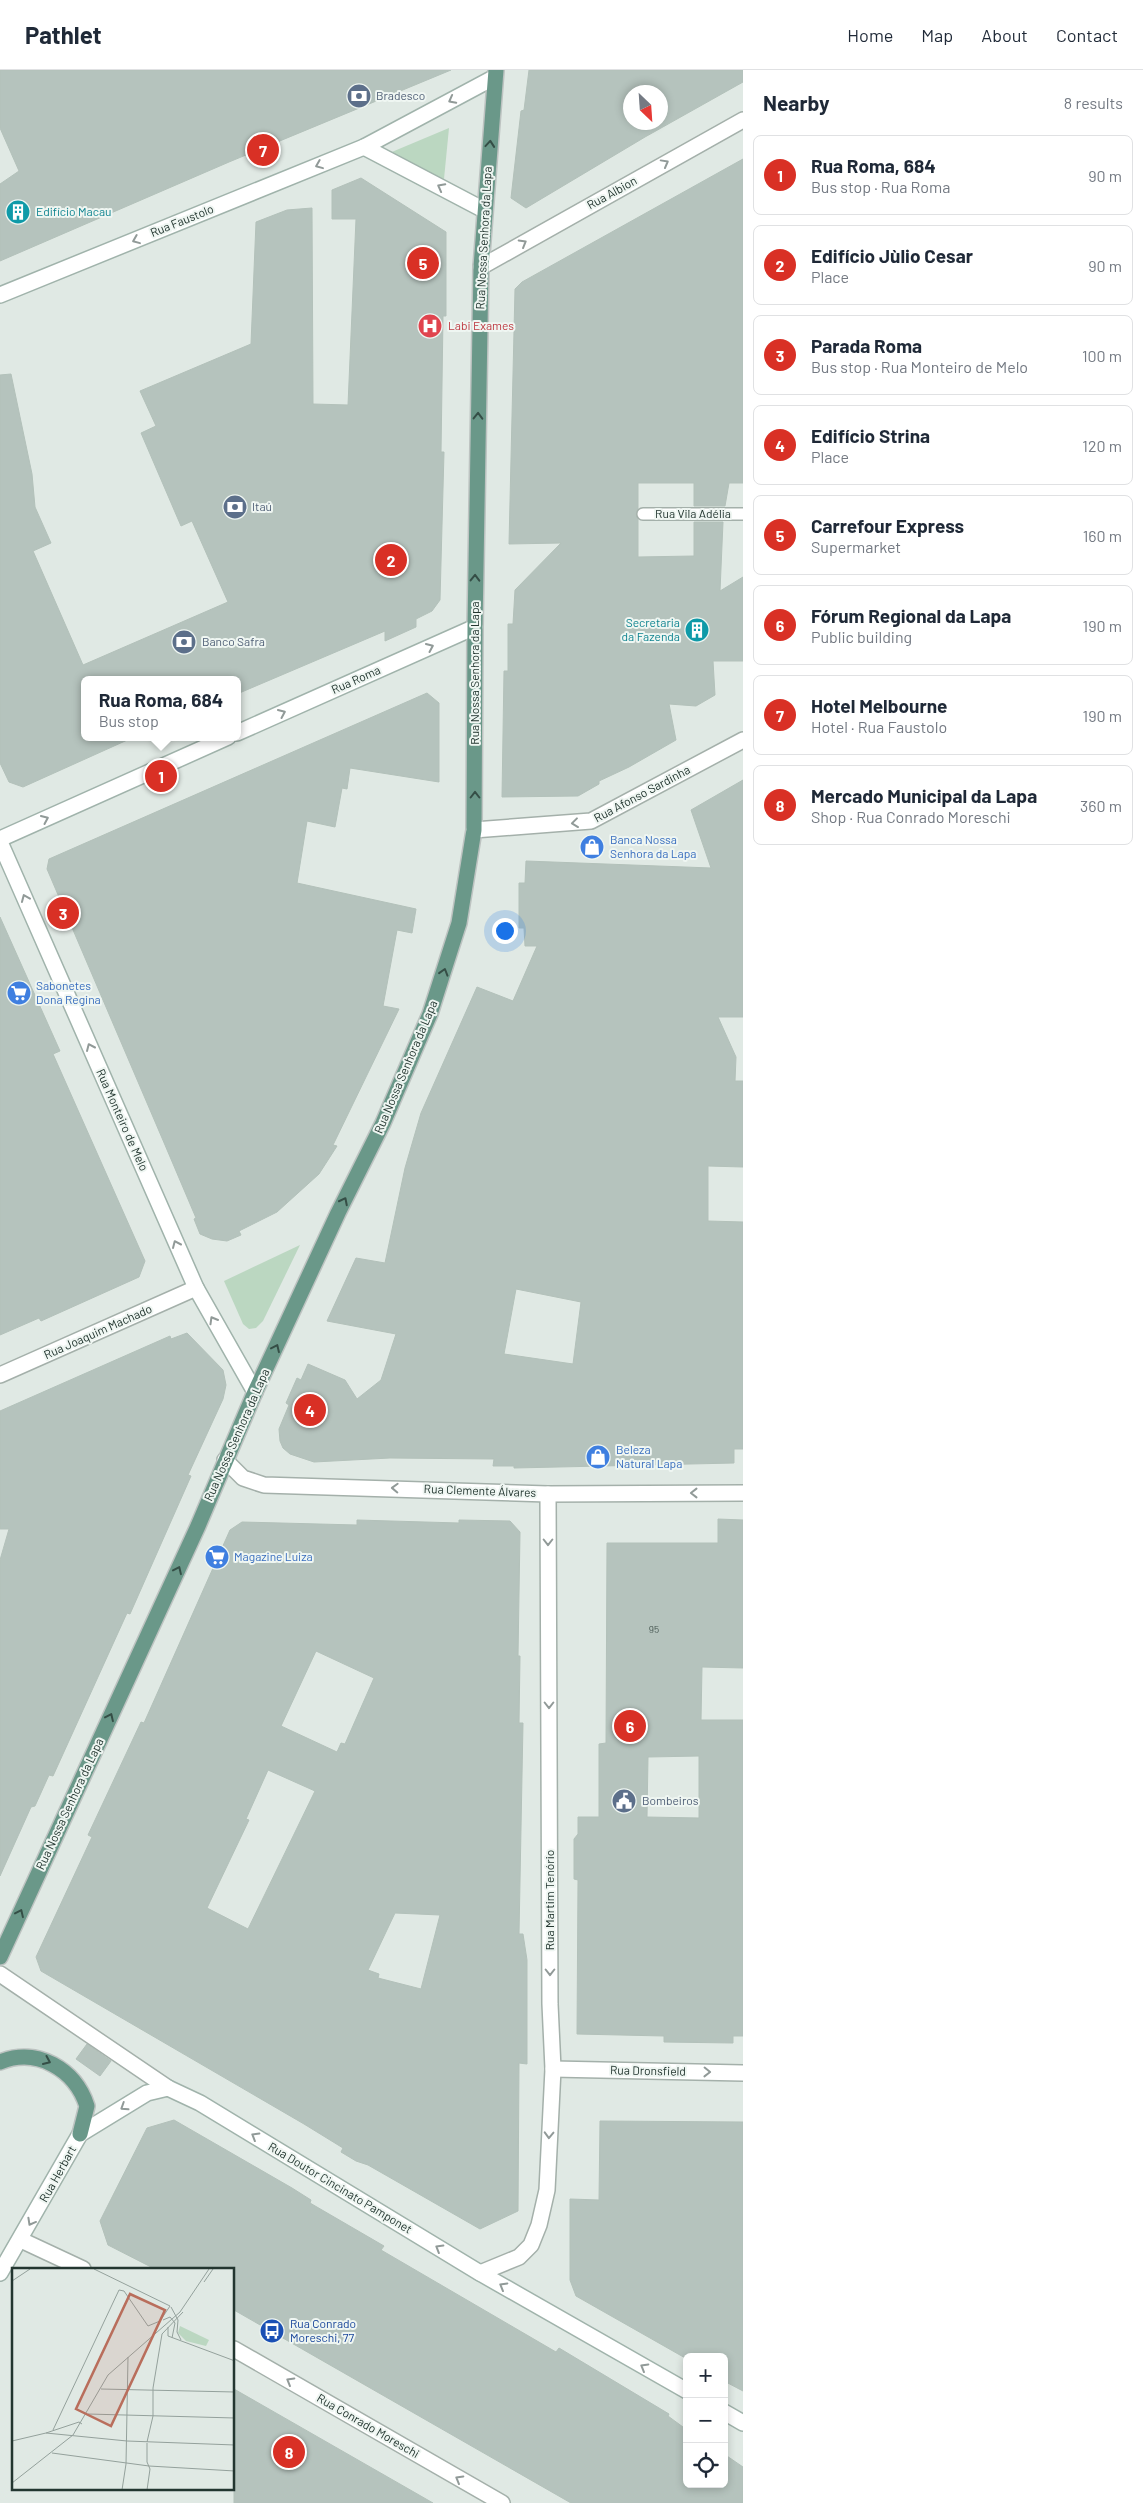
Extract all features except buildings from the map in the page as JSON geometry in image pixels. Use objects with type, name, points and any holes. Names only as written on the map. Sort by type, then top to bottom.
[{"type":"main road","name":"Rua Nossa Senhora da Lapa","points":[[0,1957],[198,1526],[255,1392],[338,1213],[383,1123],[430,1014],[459,923],[474,830],[475,627],[481,267],[495,73]]},
{"type":"main road","points":[[0,2062],[24,2056],[36,2057],[54,2064],[71,2079],[87,2106],[80,2134]]},
{"type":"street","name":"Rua Faustolo","points":[[0,295],[364,147],[495,73]]},
{"type":"street","name":"Rua Albion","points":[[481,267],[743,120]]},
{"type":"street","points":[[364,147],[484,210]]},
{"type":"street","name":"Rua Roma","points":[[241,731],[475,627]]},
{"type":"street","name":"Rua Afonso Sardinha","points":[[474,830],[590,822],[743,740]]},
{"type":"street","points":[[0,841],[219,741]]},
{"type":"street","name":"Rua Monteiro de Melo","points":[[0,841],[196,1288],[255,1392]]},
{"type":"street","name":"Rua Joaquim Machado","points":[[0,1375],[196,1288]]},
{"type":"street","name":"Rua Clemente Álvares","points":[[225,1460],[243,1478],[264,1485],[548,1494],[743,1493]]},
{"type":"street","name":"Rua Martim Tenório","points":[[480,2273],[519,2257],[531,2245],[539,2225],[547,2190],[553,2069],[550,1994],[548,1494]]},
{"type":"street","name":"Rua Doutor Cincinato Pamponet","points":[[0,1974],[168,2088],[200,2103],[480,2273],[683,2389]]},
{"type":"street","name":"Rua Dronsfield","points":[[553,2069],[743,2073]]},
{"type":"street","name":"Rua Herbart","points":[[0,2272],[21,2240],[80,2134],[147,2093],[168,2088]]},
{"type":"street","points":[[21,2240],[81,2268]]},
{"type":"street","name":"Rua Conrado Moreschi","points":[[235,2349],[502,2503]]},
{"type":"street","points":[[728,2414],[743,2423]]},
{"type":"lane","name":"Rua Vila Adélia","points":[[643,514],[743,514]]},
{"type":"green space","points":[[449,128],[444,179],[387,154]]},
{"type":"green space","points":[[300,1245],[263,1321],[256,1328],[249,1329],[243,1324],[224,1281]]},
{"type":"place","name":"Bradesco","points":[[359,96]]},
{"type":"place","name":"Hotel Melbourne","points":[[263,150]]},
{"type":"place","name":"Edifício Macau","points":[[18,212]]},
{"type":"place","name":"Carrefour Express","points":[[423,263]]},
{"type":"place","name":"Labi Exames","points":[[430,326]]},
{"type":"place","name":"Itaú","points":[[235,507]]},
{"type":"place","name":"Edifício Jùlio Cesar","points":[[391,560]]},
{"type":"place","name":"Secretaria da Fazenda","points":[[697,630]]},
{"type":"place","name":"Banco Safra","points":[[184,642]]},
{"type":"place","name":"Rua Roma, 684","points":[[161,776]]},
{"type":"place","name":"Banca Nossa Senhora da Lapa","points":[[592,847]]},
{"type":"place","name":"Parada Roma","points":[[63,913]]},
{"type":"place","name":"Sabonetes Dona Regina","points":[[19,993]]},
{"type":"place","name":"Edifício Strina","points":[[310,1410]]},
{"type":"place","name":"Beleza Natural Lapa","points":[[598,1457]]},
{"type":"place","name":"Magazine Luiza","points":[[217,1557]]},
{"type":"place","name":"Fórum Regional da Lapa","points":[[630,1726]]},
{"type":"place","name":"Bombeiros","points":[[624,1801]]},
{"type":"place","name":"Rua Conrado Moreschi, 77","points":[[272,2331]]},
{"type":"place","name":"Mercado Municipal da Lapa","points":[[289,2452]]}]
